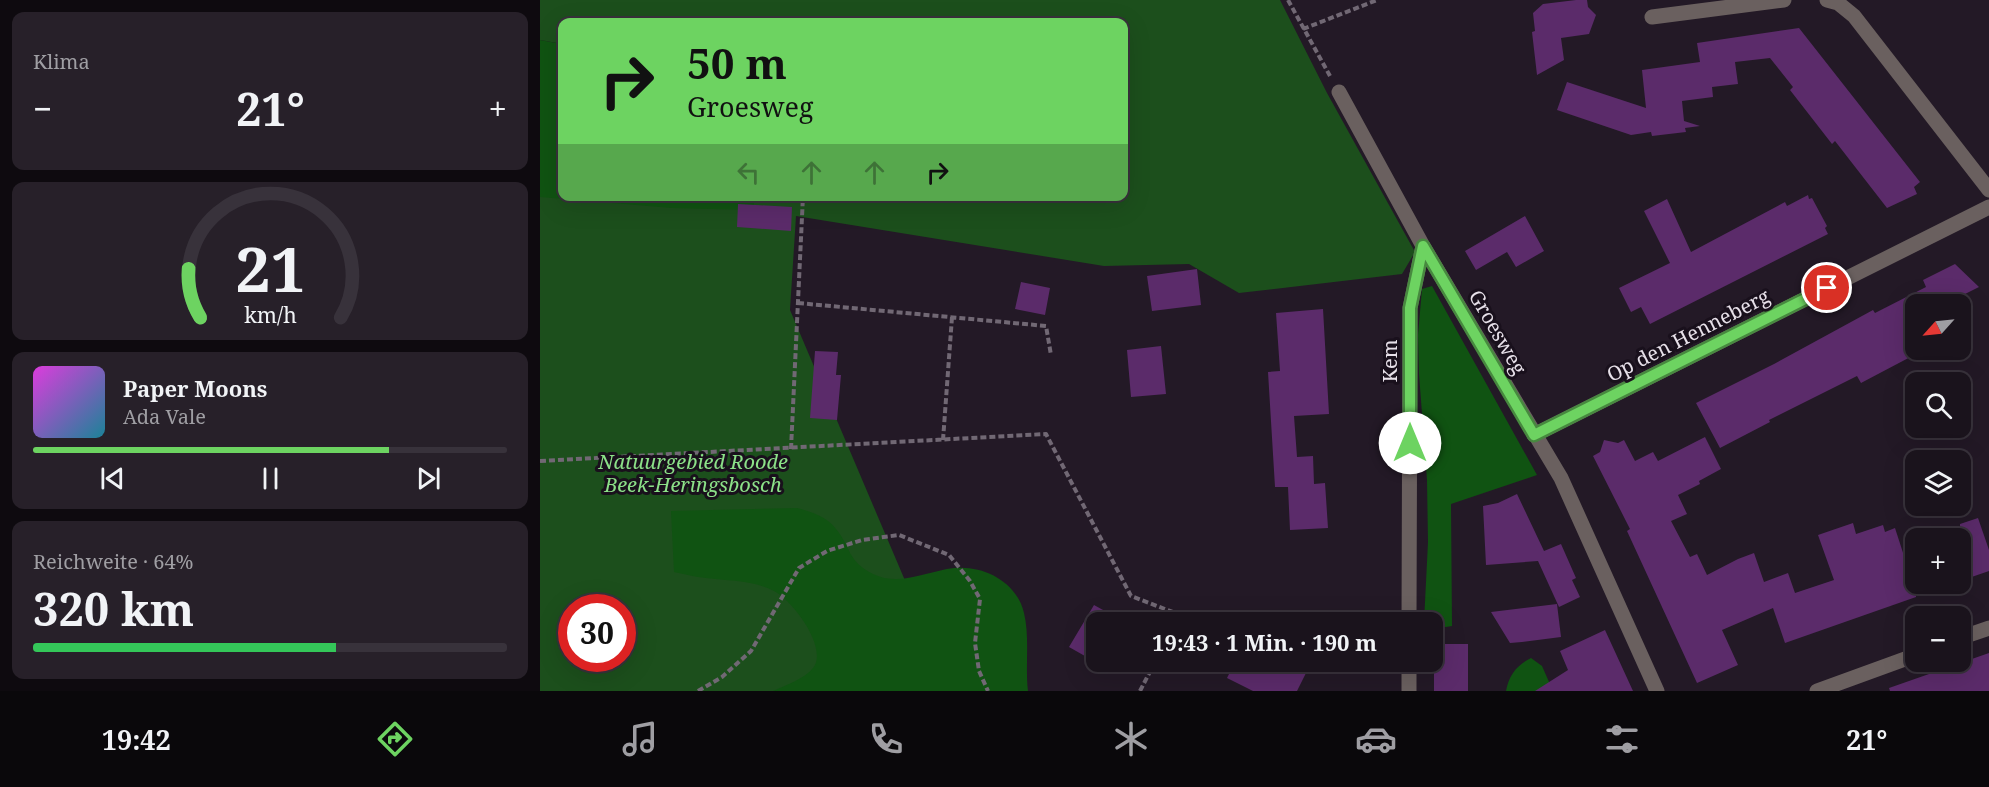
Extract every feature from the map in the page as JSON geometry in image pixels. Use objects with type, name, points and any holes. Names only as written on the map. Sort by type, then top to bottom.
[{"type":"street","points":[[1652,16],[1784,0]]},
{"type":"street","points":[[1827,0],[1838,3],[1854,16],[1989,190]]},
{"type":"street","name":"Groesweg","points":[[1339,92],[1423,246],[1561,478],[1657,691]]},
{"type":"street","name":"Op den Henneberg","points":[[1534,435],[1989,207]]},
{"type":"street","name":"Kem","points":[[1409,612],[1410,308],[1423,246]]},
{"type":"street","points":[[1971,634],[1989,628]]},
{"type":"street","points":[[1817,691],[1905,659]]},
{"type":"street","points":[[1409,672],[1409,691]]},
{"type":"path","points":[[1288,0],[1339,92]]},
{"type":"path","points":[[1303,29],[1377,0]]},
{"type":"path","points":[[791,449],[803,201]]},
{"type":"path","points":[[798,303],[1046,326],[1052,355]]},
{"type":"path","points":[[943,440],[952,317]]},
{"type":"path","points":[[540,461],[1046,434],[1131,596],[1173,612]]},
{"type":"path","points":[[698,691],[722,676],[751,651],[799,568],[827,551],[862,540],[900,535],[949,555],[970,581],[980,599],[975,644],[979,671],[988,691]]},
{"type":"path","points":[[1140,691],[1150,672]]},
{"type":"green space","name":"Natuurgebied Roode Beek-Heringsbosch","points":[[540,0],[1280,0],[1327,93],[1415,252],[1402,274],[1239,293],[1189,264],[1104,266],[796,216],[790,310],[952,691],[540,691],[540,70],[558,173],[558,201],[636,201],[754,209],[754,201],[1128,201],[1128,18],[558,18],[558,43],[540,40]]},
{"type":"green space","points":[[540,40],[558,43],[558,198],[540,197]]},
{"type":"green space","points":[[588,201],[754,201],[754,210],[672,208]]},
{"type":"green space","points":[[1432,286],[1537,475],[1451,504],[1452,626],[1443,627],[1443,612],[1424,612],[1428,542],[1427,480],[1418,335],[1422,289]]},
{"type":"green space","points":[[797,508],[828,521],[841,536],[858,564],[883,578],[903,579],[954,568],[965,568],[977,569],[1007,584],[1020,602],[1024,613],[1027,632],[1028,691],[773,691],[800,679],[813,668],[817,659],[816,649],[806,625],[782,596],[766,587],[674,572],[671,511]]},
{"type":"green space","points":[[1531,658],[1542,666],[1553,691],[1506,691],[1514,671]]},
{"type":"building","points":[[1587,0],[1588,7],[1596,15],[1589,34],[1561,38],[1564,60],[1537,75],[1532,32],[1535,31],[1533,13],[1543,4]]},
{"type":"building","points":[[1799,28],[1920,182],[1914,187],[1917,194],[1887,208],[1835,141],[1832,144],[1790,90],[1793,87],[1770,58],[1735,62],[1738,84],[1712,87],[1713,97],[1682,101],[1684,121],[1700,126],[1685,128],[1686,132],[1652,136],[1651,132],[1631,135],[1557,110],[1567,82],[1646,108],[1642,70],[1700,62],[1697,43]]},
{"type":"building","points":[[1808,195],[1809,199],[1812,198],[1827,226],[1825,228],[1828,234],[1650,324],[1641,307],[1631,312],[1619,288],[1670,263],[1644,211],[1667,199],[1691,252],[1785,202],[1787,206]]},
{"type":"building","points":[[738,204],[792,207],[791,231],[737,227]]},
{"type":"building","points":[[1525,216],[1544,251],[1516,267],[1507,252],[1476,270],[1465,251]]},
{"type":"building","points":[[1955,264],[1979,287],[1965,294],[1912,294],[1926,287],[1923,280]]},
{"type":"building","points":[[1197,269],[1201,305],[1152,311],[1147,276]]},
{"type":"building","points":[[1021,282],[1050,288],[1045,315],[1015,309]]},
{"type":"building","points":[[1905,298],[1905,360],[1861,383],[1857,376],[1769,420],[1770,422],[1720,448],[1696,403],[1873,310],[1875,313]]},
{"type":"building","points":[[1323,309],[1329,414],[1294,416],[1297,457],[1313,456],[1314,484],[1325,483],[1328,528],[1290,530],[1288,487],[1275,487],[1268,372],[1280,371],[1276,313]]},
{"type":"building","points":[[1161,346],[1166,394],[1131,397],[1127,350]]},
{"type":"building","points":[[815,351],[838,352],[836,375],[841,375],[837,420],[810,418]]},
{"type":"building","points":[[1705,437],[1721,469],[1699,481],[1700,484],[1678,495],[1687,514],[1671,521],[1690,557],[1697,554],[1707,575],[1754,553],[1764,582],[1788,573],[1795,593],[1834,580],[1818,535],[1853,523],[1856,534],[1883,525],[1885,532],[1895,528],[1905,559],[1905,594],[1916,594],[1916,597],[1785,643],[1773,608],[1722,630],[1738,665],[1697,683],[1627,531],[1630,529],[1593,456],[1600,452],[1604,440],[1618,443],[1624,440],[1635,461],[1653,452],[1658,461]]},
{"type":"building","points":[[1517,494],[1544,551],[1561,544],[1576,578],[1572,580],[1580,597],[1559,607],[1538,561],[1486,565],[1483,506],[1498,503]]},
{"type":"building","points":[[1978,518],[1989,550],[1989,571],[1971,577],[1971,528],[1960,528],[1960,524]]},
{"type":"building","points":[[1557,604],[1561,637],[1522,642],[1510,643],[1491,612]]},
{"type":"building","points":[[1094,605],[1107,612],[1090,612]]},
{"type":"building","points":[[1086,618],[1086,657],[1069,647]]},
{"type":"building","points":[[1605,630],[1633,691],[1535,691],[1568,670],[1560,651]]},
{"type":"building","points":[[1443,644],[1468,644],[1468,691],[1434,691],[1434,672],[1443,672]]},
{"type":"building","points":[[1989,653],[1989,691],[1890,691],[1889,688],[1935,672],[1971,672],[1971,659]]},
{"type":"building","points":[[1230,672],[1306,673],[1297,691],[1253,691],[1227,678]]},
{"type":"route","points":[[1410,443],[1410,308],[1423,246],[1534,435],[1827,288]]}]
